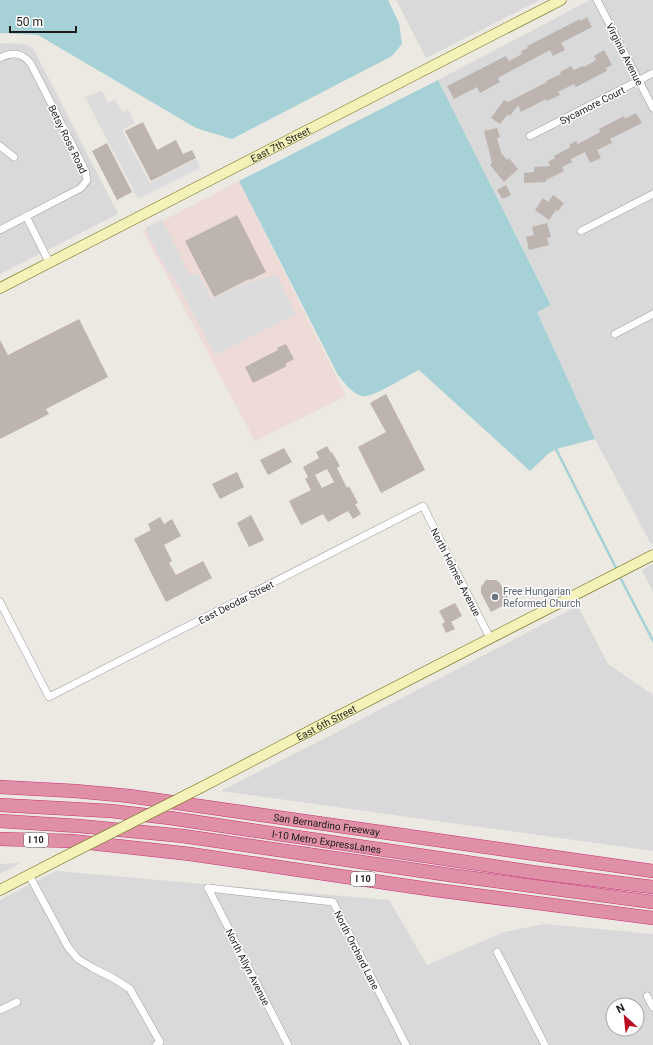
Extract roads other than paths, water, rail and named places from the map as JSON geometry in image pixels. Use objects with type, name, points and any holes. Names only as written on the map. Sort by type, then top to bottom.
[{"type":"highway","name":"San Bernardino Freeway","points":[[0,787],[75,791],[145,798],[653,871]]},
{"type":"highway","points":[[0,802],[75,791]]},
{"type":"highway","name":"I-10 Metro ExpressLanes","points":[[0,805],[111,811],[170,818],[523,870],[653,887]]},
{"type":"highway","name":"I-10 Metro ExpressLanes","points":[[0,821],[79,826],[183,836],[450,875],[653,902]]},
{"type":"highway","name":"I 10","points":[[0,839],[72,841],[190,854],[428,889],[653,918]]},
{"type":"highway","points":[[428,889],[585,893]]},
{"type":"main road","name":"East 7th Street","points":[[0,288],[561,0]]},
{"type":"main road","name":"East 6th Street","points":[[0,890],[653,555]]},
{"type":"street","name":"Virginia Avenue","points":[[597,0],[653,108]]},
{"type":"street","name":"Betsy Ross Road","points":[[0,58],[10,54],[25,56],[31,64],[85,170],[87,180],[81,188],[26,216]]},
{"type":"street","name":"Sycamore Court","points":[[530,136],[653,73]]},
{"type":"street","points":[[0,146],[14,157]]},
{"type":"street","points":[[581,231],[653,194]]},
{"type":"street","points":[[0,230],[26,216],[49,262]]},
{"type":"street","points":[[615,334],[653,314]]},
{"type":"street","name":"North Holmes Avenue","points":[[423,506],[490,638]]},
{"type":"street","name":"East Deodar Street","points":[[0,602],[49,697],[423,506]]},
{"type":"street","points":[[29,875],[68,947],[78,959],[130,989],[158,1044]]},
{"type":"street","name":"North Allyn Avenue","points":[[208,888],[288,1045]]},
{"type":"street","name":"North Orchard Lane","points":[[208,888],[333,902],[406,1045]]},
{"type":"street","points":[[497,952],[545,1045]]},
{"type":"street","points":[[647,996],[653,1008]]},
{"type":"street","points":[[0,1010],[17,1002]]},
{"type":"water","points":[[0,0],[388,0],[399,23],[402,44],[392,56],[232,139],[196,128],[38,35],[0,33]]},
{"type":"water","points":[[438,80],[551,305],[537,312],[595,439],[556,449],[548,454],[530,471],[419,370],[374,394],[367,396],[358,395],[348,387],[338,375],[239,181]]},
{"type":"waterway","points":[[556,449],[617,570]]},
{"type":"waterway","points":[[619,575],[653,641]]},
{"type":"place","name":"Free Hungarian Reformed Church","points":[[495,597]]}]
